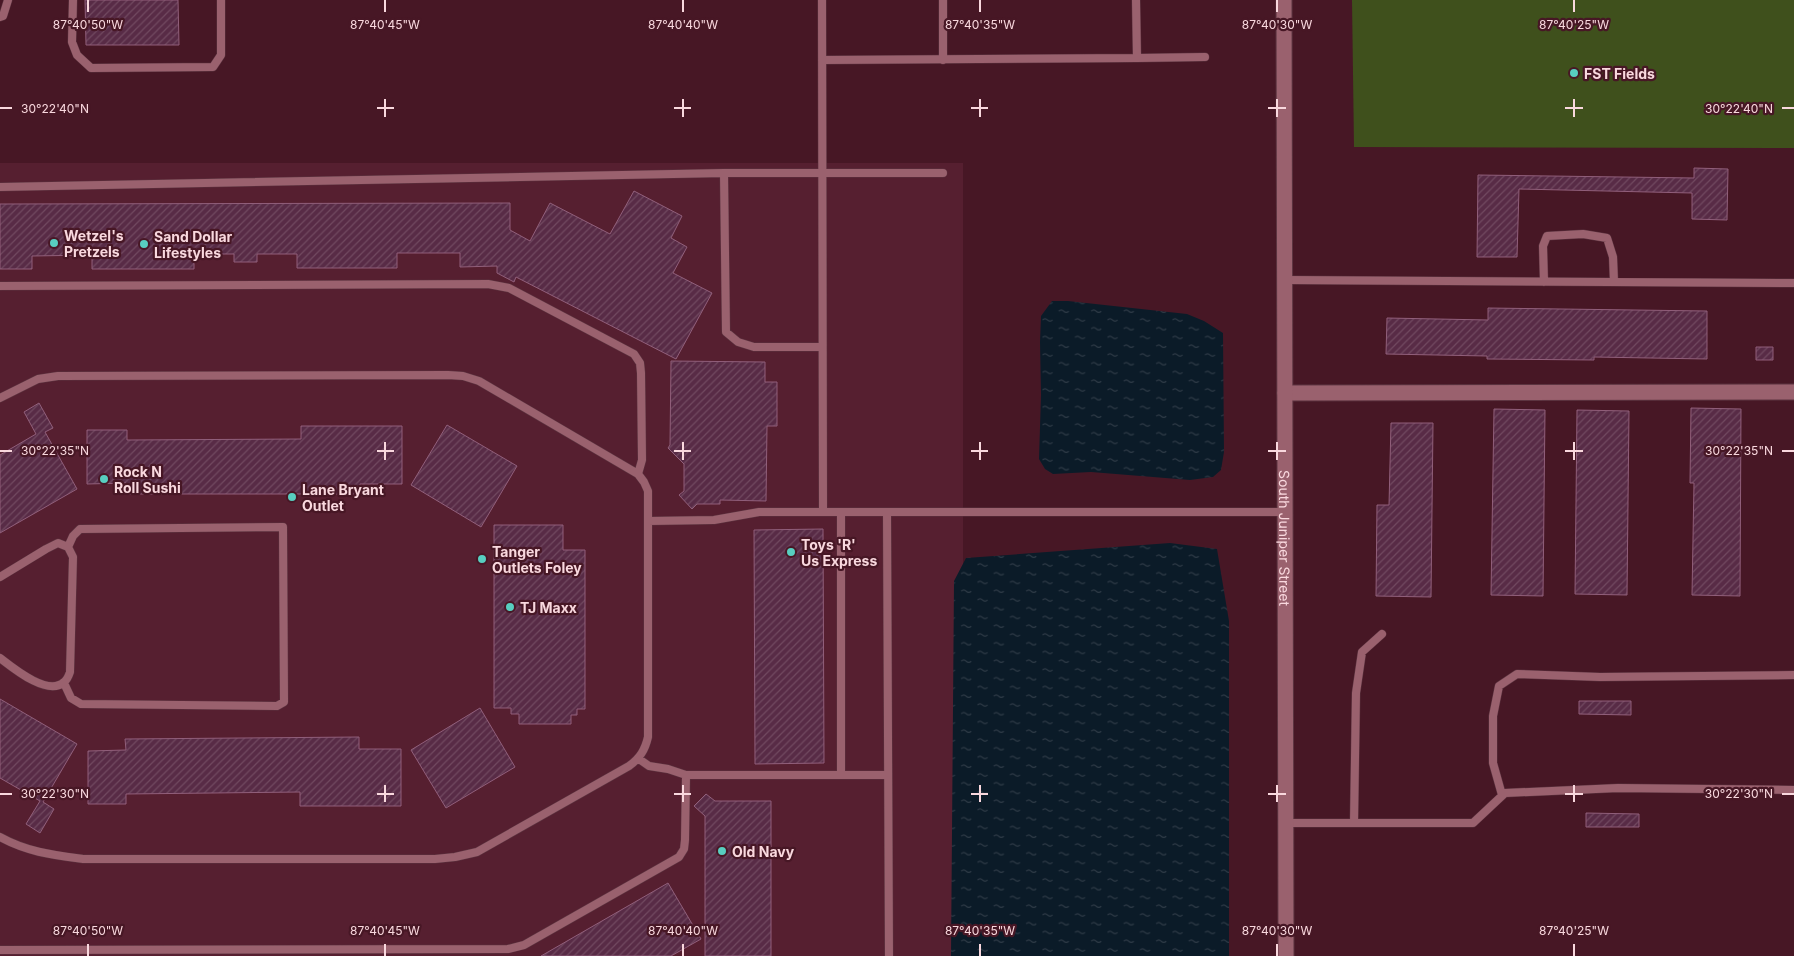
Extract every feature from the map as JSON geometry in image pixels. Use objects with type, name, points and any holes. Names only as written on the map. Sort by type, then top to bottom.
[{"type":"street","name":"South Juniper Street","points":[[1284,0],[1286,956]]},
{"type":"street","points":[[1285,393],[1794,392]]},
{"type":"lane","points":[[0,16],[3,16],[8,0]]},
{"type":"lane","points":[[73,0],[72,42],[78,55],[91,68],[101,68],[213,67],[221,55],[221,0]]},
{"type":"lane","points":[[822,0],[823,512]]},
{"type":"lane","points":[[943,0],[943,60]]},
{"type":"lane","points":[[1136,0],[1137,58]]},
{"type":"lane","points":[[822,60],[1205,57]]},
{"type":"lane","points":[[724,173],[726,332],[738,342],[754,347],[822,347]]},
{"type":"lane","points":[[0,187],[724,173],[943,173]]},
{"type":"lane","points":[[1544,282],[1543,246],[1547,236],[1583,234],[1607,238],[1613,257],[1614,282]]},
{"type":"lane","points":[[1285,280],[1794,283]]},
{"type":"lane","points":[[0,286],[488,284],[508,288],[634,354],[640,363],[642,460],[638,474]]},
{"type":"lane","points":[[0,398],[38,379],[58,376],[463,376],[479,381],[638,474],[648,491],[648,737],[645,749],[639,758],[629,766],[477,852],[455,858],[435,859],[83,859],[50,855],[16,846],[0,836]]},
{"type":"lane","points":[[648,521],[714,520],[759,512],[1285,512]]},
{"type":"lane","points":[[842,512],[842,775]]},
{"type":"lane","points":[[887,512],[889,956]]},
{"type":"lane","points":[[64,683],[71,698],[81,704],[277,706],[284,702],[283,527],[80,529],[73,536],[68,547]]},
{"type":"lane","points":[[0,577],[58,543],[68,547],[73,557],[71,660],[70,672],[64,683],[54,686],[40,685],[0,658]]},
{"type":"lane","points":[[1354,823],[1356,693],[1362,652],[1382,634]]},
{"type":"lane","points":[[1502,795],[1493,763],[1493,716],[1499,686],[1518,674],[1600,677],[1794,675]]},
{"type":"lane","points":[[639,758],[649,766],[668,769],[686,775],[888,775]]},
{"type":"lane","points":[[0,950],[499,949],[524,945],[679,857],[684,849],[686,840],[686,775]]},
{"type":"lane","points":[[1286,823],[1473,823],[1505,793],[1618,788],[1794,790]]},
{"type":"shaded area","name":"Tanger Outlets Foley","points":[[0,163],[963,163],[963,956],[0,956]]},
{"type":"green space","name":"FST Fields","points":[[1352,0],[1794,0],[1794,148],[1354,147]]},
{"type":"water","points":[[1052,301],[1068,301],[1187,314],[1204,321],[1223,333],[1224,452],[1221,470],[1213,477],[1190,480],[1091,472],[1053,474],[1045,469],[1039,459],[1041,316]]},
{"type":"water","points":[[1170,543],[1217,549],[1229,621],[1229,956],[951,956],[954,581],[966,558]]},
{"type":"building","points":[[85,0],[178,0],[179,45],[86,45]]},
{"type":"building","points":[[1694,168],[1728,169],[1727,220],[1692,219],[1692,193],[1519,189],[1517,257],[1477,257],[1478,175],[1694,178]]},
{"type":"building","points":[[634,191],[682,216],[671,238],[687,247],[673,273],[712,293],[676,359],[516,277],[514,282],[497,273],[497,266],[460,267],[460,253],[397,253],[397,268],[297,268],[297,254],[257,254],[257,262],[234,262],[234,254],[194,254],[194,269],[92,269],[92,255],[32,256],[32,269],[0,269],[0,204],[510,203],[510,230],[530,241],[550,203],[610,234]]},
{"type":"building","points":[[1488,308],[1707,311],[1707,359],[1594,357],[1594,360],[1487,359],[1487,356],[1386,354],[1387,318],[1488,320]]},
{"type":"building","points":[[1756,347],[1773,347],[1773,360],[1756,360]]},
{"type":"building","points":[[671,361],[765,362],[765,382],[777,382],[777,426],[767,426],[766,501],[720,500],[720,504],[697,504],[692,509],[679,495],[684,491],[684,464],[668,448],[670,445]]},
{"type":"building","points":[[39,403],[53,428],[45,432],[77,489],[0,533],[0,455],[36,434],[24,412]]},
{"type":"building","points":[[1691,408],[1741,409],[1740,596],[1692,595],[1694,483],[1690,483]]},
{"type":"building","points":[[1494,409],[1545,410],[1543,596],[1491,595]]},
{"type":"building","points":[[1577,410],[1629,411],[1627,595],[1575,594]]},
{"type":"building","points":[[1391,423],[1433,423],[1431,597],[1376,596],[1377,505],[1389,505]]},
{"type":"building","points":[[447,425],[517,466],[481,527],[411,485]]},
{"type":"building","points":[[301,426],[402,426],[402,484],[360,484],[360,494],[126,494],[126,483],[87,484],[87,430],[127,430],[127,440],[301,439]]},
{"type":"building","points":[[494,525],[563,525],[563,550],[585,550],[585,709],[577,709],[577,715],[571,715],[571,724],[519,724],[519,714],[511,714],[511,708],[494,708]]},
{"type":"building","points":[[823,529],[824,763],[755,764],[754,530]]},
{"type":"building","points":[[0,699],[77,744],[43,802],[54,809],[40,833],[26,824],[40,801],[0,778]]},
{"type":"building","points":[[1579,701],[1631,701],[1631,715],[1579,714]]},
{"type":"building","points":[[480,708],[515,767],[446,808],[411,750]]},
{"type":"building","points":[[359,737],[359,749],[401,749],[401,806],[300,806],[300,792],[126,794],[126,804],[88,804],[88,751],[126,750],[125,739]]},
{"type":"building","points":[[706,794],[715,801],[771,801],[771,956],[705,956],[705,816],[694,806]]},
{"type":"building","points":[[1586,813],[1639,814],[1639,827],[1586,827]]},
{"type":"building","points":[[668,883],[701,939],[671,956],[541,956]]},
{"type":"place","name":"FST Fields","points":[[1574,73]]},
{"type":"place","name":"Wetzel's Pretzels","points":[[54,243]]},
{"type":"place","name":"Sand Dollar Lifestyles","points":[[144,244]]},
{"type":"place","name":"Rock N Roll Sushi","points":[[104,479]]},
{"type":"place","name":"Lane Bryant Outlet","points":[[292,497]]},
{"type":"place","name":"Toys 'R' Us Express","points":[[791,552]]},
{"type":"place","name":"Tanger Outlets Foley","points":[[482,559]]},
{"type":"place","name":"TJ Maxx","points":[[510,607]]},
{"type":"place","name":"Old Navy","points":[[722,851]]}]
